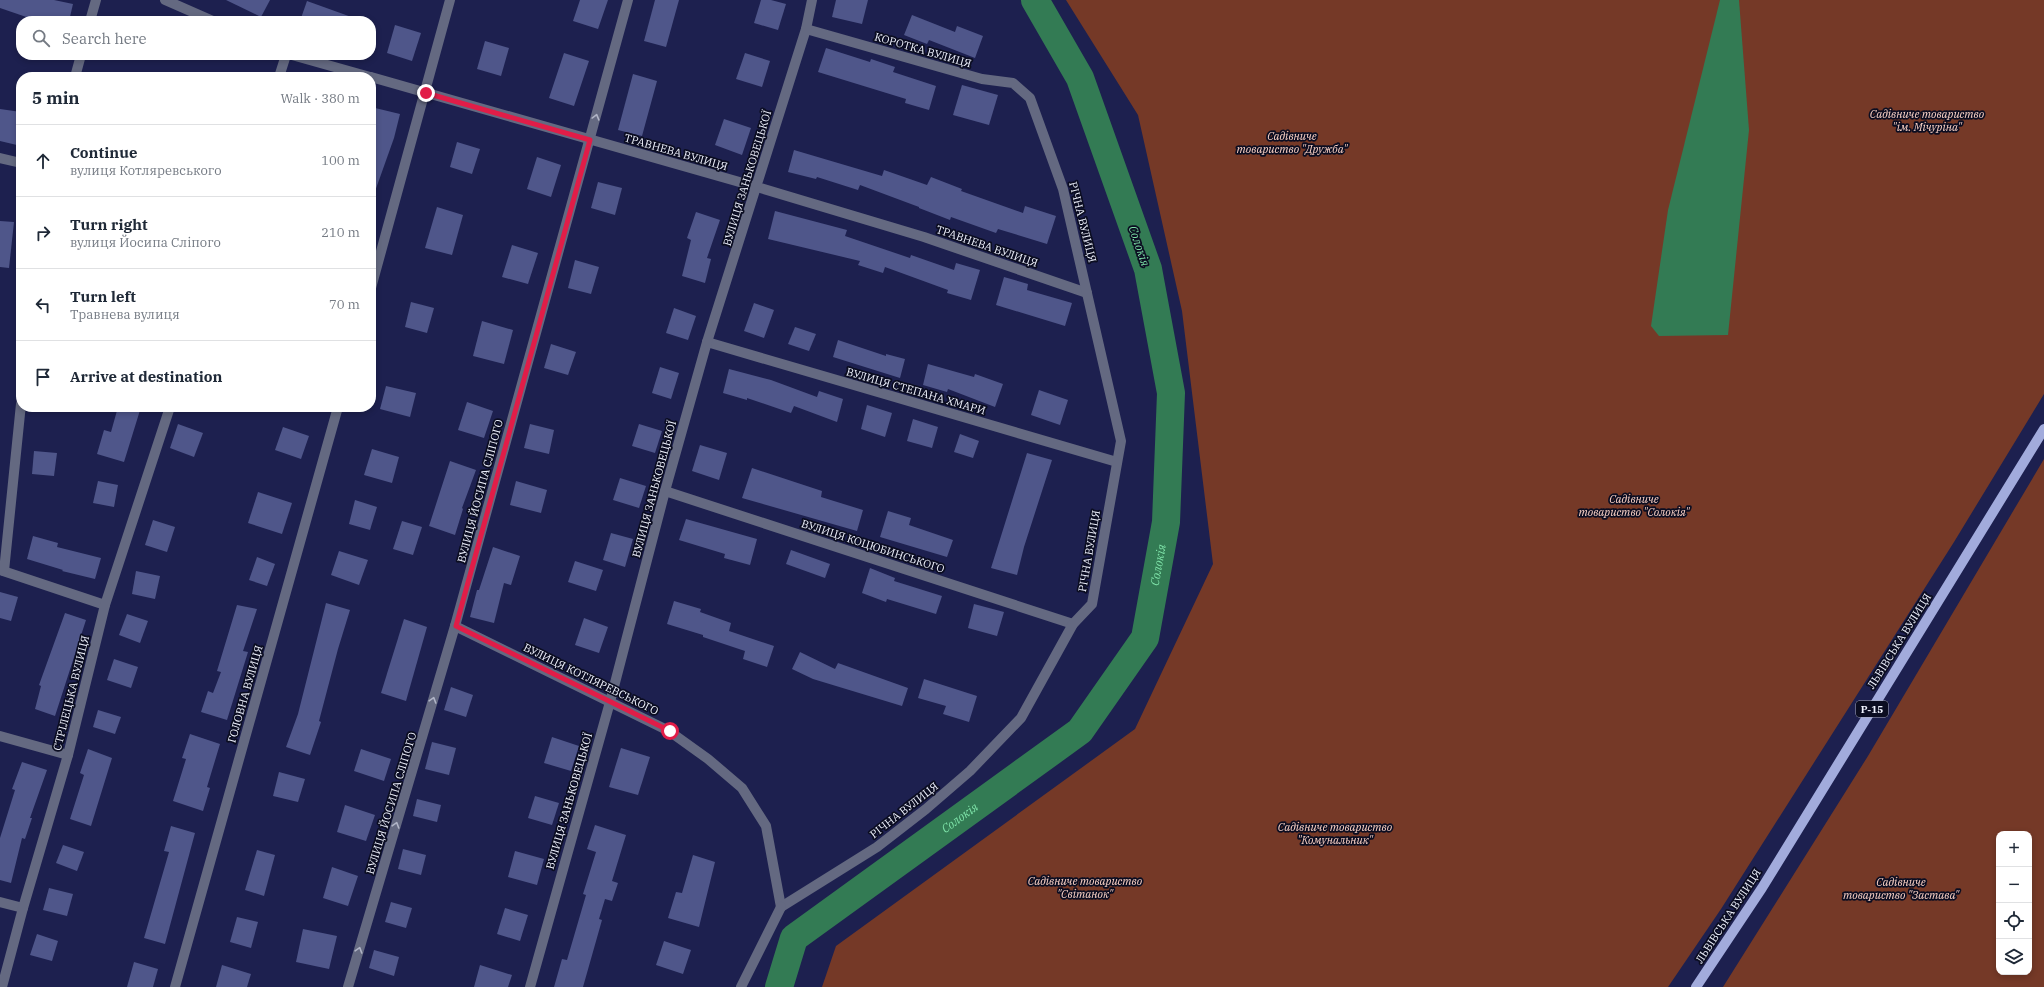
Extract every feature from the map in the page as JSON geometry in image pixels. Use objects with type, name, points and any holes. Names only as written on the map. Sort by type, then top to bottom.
[{"type":"main road","name":"ЛЬВІВСЬКА ВУЛИЦЯ","points":[[1696,987],[1762,888],[2044,429]]},
{"type":"street","points":[[91,16],[96,0]]},
{"type":"street","points":[[164,0],[201,16]]},
{"type":"street","points":[[376,270],[426,93],[450,0]]},
{"type":"street","name":"ВУЛИЦЯ ЙОСИПА СЛІПОГО","points":[[348,987],[456,626],[628,0]]},
{"type":"street","name":"ВУЛИЦЯ ЗАНЬКОВЕЦЬКОЇ","points":[[530,987],[610,702],[665,491],[707,342],[806,29],[812,0]]},
{"type":"street","name":"КОРОТКА ВУЛИЦЯ","points":[[806,29],[982,79],[1013,83],[1030,98]]},
{"type":"street","points":[[76,72],[79,60]]},
{"type":"street","points":[[281,72],[284,60]]},
{"type":"street","name":"ТРАВНЕВА ВУЛИЦЯ","points":[[310,60],[353,72]]},
{"type":"street","name":"ТРАВНЕВА ВУЛИЦЯ","points":[[376,78],[757,187],[924,237],[1087,292]]},
{"type":"street","name":"РІЧНА ВУЛИЦЯ","points":[[781,907],[877,847],[926,809],[970,771],[1021,718],[1073,624],[1092,604],[1121,442],[1063,189],[1030,98]]},
{"type":"street","points":[[0,158],[16,163]]},
{"type":"street","name":"ВУЛИЦЯ СТЕПАНА ХМАРИ","points":[[707,342],[1117,462]]},
{"type":"street","points":[[20,412],[2,571],[105,605]]},
{"type":"street","name":"СТРІЛЕЦЬКА ВУЛИЦЯ","points":[[2,987],[23,908],[68,755],[105,605],[168,412]]},
{"type":"street","name":"ГОЛОВНА ВУЛИЦЯ","points":[[175,987],[337,412]]},
{"type":"street","name":"ВУЛИЦЯ КОЦЮБИНСЬКОГО","points":[[665,491],[1073,624]]},
{"type":"street","name":"ВУЛИЦЯ КОТЛЯРЕВСЬКОГО","points":[[456,626],[670,731],[708,759],[742,788],[766,826],[781,907]]},
{"type":"street","points":[[0,736],[68,755]]},
{"type":"street","points":[[0,902],[23,908]]},
{"type":"street","points":[[742,987],[781,907]]},
{"type":"green space","points":[[1066,0],[2044,0],[2044,394],[1954,542],[1721,909],[1668,987],[822,987],[836,946],[1135,729],[1213,564],[1182,311],[1138,115]]},
{"type":"green space","name":"Садівниче товариство \"Застава\"","points":[[2044,459],[2044,987],[1723,987],[1868,756]]},
{"type":"shaded area","points":[[1720,0],[1739,0],[1749,130],[1728,335],[1659,336],[1651,326],[1668,210]]},
{"type":"building","points":[[0,0],[54,0],[73,4],[70,16],[23,16],[0,8]]},
{"type":"building","points":[[226,0],[270,0],[262,16]]},
{"type":"building","points":[[580,0],[608,0],[598,29],[573,21]]},
{"type":"building","points":[[655,0],[679,0],[666,47],[644,41]]},
{"type":"building","points":[[761,0],[771,0],[786,4],[778,30],[754,23]]},
{"type":"building","points":[[836,0],[868,0],[862,24],[832,17]]},
{"type":"building","points":[[307,1],[349,16],[302,16]]},
{"type":"building","points":[[912,15],[955,32],[957,26],[983,36],[975,58],[929,40],[927,44],[904,35]]},
{"type":"building","points":[[395,25],[421,33],[412,61],[387,53]]},
{"type":"building","points":[[485,41],[509,48],[501,76],[477,69]]},
{"type":"building","points":[[826,48],[870,62],[871,59],[895,67],[893,72],[936,86],[929,110],[905,103],[906,99],[818,72]]},
{"type":"building","points":[[564,53],[589,61],[574,106],[549,98]]},
{"type":"building","points":[[745,53],[770,61],[762,87],[736,79]]},
{"type":"building","points":[[633,74],[657,81],[642,136],[618,130]]},
{"type":"building","points":[[962,85],[998,95],[989,125],[953,115]]},
{"type":"building","points":[[376,108],[400,114],[394,138],[376,189]]},
{"type":"building","points":[[0,109],[16,111],[16,145],[0,141]]},
{"type":"building","points":[[724,119],[751,128],[742,155],[715,145]]},
{"type":"building","points":[[457,142],[480,149],[472,174],[450,167]]},
{"type":"building","points":[[794,150],[882,176],[884,170],[927,185],[931,177],[962,189],[961,191],[1023,213],[1025,206],[1056,216],[1047,244],[998,229],[996,233],[951,217],[950,220],[860,185],[858,190],[817,177],[816,179],[788,172]]},
{"type":"building","points":[[537,157],[561,165],[551,197],[527,189]]},
{"type":"building","points":[[598,182],[622,188],[615,215],[591,208]]},
{"type":"building","points":[[437,207],[463,215],[452,255],[425,248]]},
{"type":"building","points":[[775,211],[847,230],[845,236],[910,258],[911,255],[954,270],[956,263],[980,270],[971,300],[947,293],[948,290],[885,267],[883,273],[858,265],[860,261],[768,239]]},
{"type":"building","points":[[696,212],[720,220],[707,258],[711,259],[705,283],[682,276],[691,240],[687,238]]},
{"type":"building","points":[[0,221],[14,222],[9,268],[0,267]]},
{"type":"building","points":[[512,245],[538,253],[528,284],[502,277]]},
{"type":"building","points":[[575,260],[599,267],[591,294],[568,288]]},
{"type":"building","points":[[1004,277],[1028,284],[1027,290],[1072,303],[1065,326],[996,305]]},
{"type":"building","points":[[411,302],[434,308],[427,333],[405,327]]},
{"type":"building","points":[[754,303],[774,310],[764,338],[744,331]]},
{"type":"building","points":[[674,308],[696,316],[688,340],[666,333]]},
{"type":"building","points":[[482,321],[513,330],[504,364],[473,356]]},
{"type":"building","points":[[795,327],[816,334],[809,351],[788,344]]},
{"type":"building","points":[[838,340],[886,356],[886,354],[905,359],[900,378],[833,357]]},
{"type":"building","points":[[551,344],[576,352],[568,375],[544,368]]},
{"type":"building","points":[[928,364],[974,377],[975,374],[1003,384],[995,407],[948,389],[947,392],[923,385]]},
{"type":"building","points":[[660,367],[679,373],[671,399],[652,393]]},
{"type":"building","points":[[729,369],[771,380],[817,397],[819,391],[843,399],[837,422],[794,406],[791,413],[747,398],[747,400],[723,393]]},
{"type":"building","points":[[386,386],[416,393],[410,417],[380,409]]},
{"type":"building","points":[[1039,390],[1068,400],[1060,425],[1031,415]]},
{"type":"building","points":[[467,402],[493,411],[484,438],[458,430]]},
{"type":"building","points":[[867,405],[892,413],[885,437],[861,429]]},
{"type":"building","points":[[117,412],[139,412],[124,462],[97,454],[104,430],[111,432]]},
{"type":"building","points":[[913,419],[938,427],[932,448],[907,441]]},
{"type":"building","points":[[178,424],[203,433],[194,457],[170,448]]},
{"type":"building","points":[[530,424],[554,430],[549,454],[524,448]]},
{"type":"building","points":[[639,424],[662,431],[655,453],[632,446]]},
{"type":"building","points":[[283,427],[309,436],[301,459],[275,450]]},
{"type":"building","points":[[960,434],[979,441],[973,458],[954,452]]},
{"type":"building","points":[[700,445],[727,453],[719,480],[692,471]]},
{"type":"building","points":[[372,449],[399,457],[392,483],[364,475]]},
{"type":"building","points":[[34,451],[57,453],[54,476],[32,474]]},
{"type":"building","points":[[1027,453],[1052,460],[1024,547],[1017,575],[991,568]]},
{"type":"building","points":[[450,461],[476,470],[462,508],[463,509],[455,535],[429,526]]},
{"type":"building","points":[[752,468],[822,491],[821,497],[863,510],[857,531],[742,498]]},
{"type":"building","points":[[620,478],[646,486],[639,508],[613,500]]},
{"type":"building","points":[[98,481],[118,485],[114,507],[93,503]]},
{"type":"building","points":[[516,481],[547,490],[541,513],[510,505]]},
{"type":"building","points":[[258,492],[292,503],[282,534],[248,523]]},
{"type":"building","points":[[355,500],[377,507],[370,530],[349,524]]},
{"type":"building","points":[[888,511],[911,518],[909,525],[953,540],[947,557],[880,537]]},
{"type":"building","points":[[686,519],[757,539],[750,565],[724,558],[725,554],[679,540]]},
{"type":"building","points":[[153,520],[175,527],[167,552],[145,545]]},
{"type":"building","points":[[402,521],[422,527],[413,555],[393,549]]},
{"type":"building","points":[[611,533],[633,539],[625,567],[603,560]]},
{"type":"building","points":[[33,536],[58,543],[57,547],[101,558],[95,579],[62,571],[63,570],[27,559]]},
{"type":"building","points":[[493,547],[520,556],[511,585],[504,583],[494,623],[470,617],[477,590],[479,590]]},
{"type":"building","points":[[791,550],[830,564],[825,578],[786,564]]},
{"type":"building","points":[[339,551],[368,560],[359,585],[331,575]]},
{"type":"building","points":[[257,557],[275,564],[267,586],[249,580]]},
{"type":"building","points":[[575,561],[603,570],[596,591],[568,582]]},
{"type":"building","points":[[870,568],[895,578],[894,581],[942,596],[936,614],[887,599],[886,602],[862,593]]},
{"type":"building","points":[[136,571],[160,576],[155,599],[132,594]]},
{"type":"building","points":[[0,592],[18,597],[11,621],[0,618]]},
{"type":"building","points":[[674,601],[701,609],[700,612],[731,623],[729,631],[774,646],[767,667],[743,659],[745,651],[703,637],[703,635],[667,624]]},
{"type":"building","points":[[326,603],[350,610],[319,721],[321,722],[310,755],[286,747],[298,714]]},
{"type":"building","points":[[974,604],[1004,612],[997,636],[968,628]]},
{"type":"building","points":[[237,605],[257,609],[243,651],[248,652],[227,720],[201,712],[208,691],[213,693],[221,672],[217,671]]},
{"type":"building","points":[[65,613],[86,620],[55,716],[35,709],[41,686],[39,685]]},
{"type":"building","points":[[127,614],[148,621],[140,643],[119,635]]},
{"type":"building","points":[[584,618],[608,627],[599,653],[575,645]]},
{"type":"building","points":[[404,619],[427,627],[406,701],[381,693]]},
{"type":"building","points":[[800,652],[835,669],[838,663],[908,688],[902,706],[813,679],[792,669]]},
{"type":"building","points":[[114,659],[138,667],[131,688],[107,680]]},
{"type":"building","points":[[924,679],[977,696],[969,722],[943,714],[946,706],[918,698]]},
{"type":"building","points":[[451,687],[473,695],[466,717],[444,710]]},
{"type":"building","points":[[98,710],[121,717],[115,734],[93,727]]},
{"type":"building","points":[[190,734],[220,744],[207,787],[210,788],[203,811],[173,801],[186,759],[182,758]]},
{"type":"building","points":[[552,737],[579,746],[571,771],[544,763]]},
{"type":"building","points":[[432,742],[456,748],[449,775],[425,769]]},
{"type":"building","points":[[621,748],[650,757],[638,795],[609,787]]},
{"type":"building","points":[[88,749],[112,758],[91,826],[70,819],[84,775],[80,773]]},
{"type":"building","points":[[361,749],[391,759],[384,781],[354,771]]},
{"type":"building","points":[[22,762],[47,770],[30,818],[32,818],[25,839],[22,838],[11,883],[0,880],[0,838],[15,790],[12,789]]},
{"type":"building","points":[[279,772],[305,779],[298,802],[273,796]]},
{"type":"building","points":[[535,796],[559,803],[552,825],[528,818]]},
{"type":"building","points":[[417,799],[441,805],[437,822],[413,816]]},
{"type":"building","points":[[345,805],[375,815],[366,841],[337,832]]},
{"type":"building","points":[[595,825],[626,835],[612,881],[618,883],[612,901],[605,899],[599,919],[602,920],[583,987],[554,987],[562,959],[567,960],[586,895],[583,894],[596,852],[587,849]]},
{"type":"building","points":[[171,826],[195,833],[165,944],[144,938],[169,852],[164,851]]},
{"type":"building","points":[[63,845],[84,852],[77,871],[56,863]]},
{"type":"building","points":[[403,849],[426,855],[421,875],[398,869]]},
{"type":"building","points":[[257,850],[275,855],[264,896],[245,890]]},
{"type":"building","points":[[515,851],[544,859],[537,885],[508,877]]},
{"type":"building","points":[[693,855],[715,862],[699,927],[668,918],[676,892],[682,893]]},
{"type":"building","points":[[332,867],[358,876],[348,906],[323,898]]},
{"type":"building","points":[[49,888],[73,894],[67,916],[43,910]]},
{"type":"building","points":[[391,902],[412,908],[406,928],[385,922]]},
{"type":"building","points":[[505,908],[528,915],[520,941],[497,934]]},
{"type":"building","points":[[237,917],[258,922],[251,948],[230,942]]},
{"type":"building","points":[[303,929],[337,936],[329,969],[296,962]]},
{"type":"building","points":[[37,934],[58,941],[52,961],[30,955]]},
{"type":"building","points":[[664,941],[691,950],[683,974],[656,965]]},
{"type":"building","points":[[374,950],[399,957],[394,976],[369,968]]},
{"type":"building","points":[[134,962],[158,969],[153,987],[127,987]]},
{"type":"building","points":[[222,965],[251,974],[247,987],[216,987]]},
{"type":"building","points":[[480,965],[512,975],[508,987],[474,987]]},
{"type":"waterway","name":"Солокія","points":[[779,987],[794,938],[1080,731],[1145,638],[1166,522],[1171,393],[1148,269],[1080,78],[1035,0]]},
{"type":"route","points":[[426,93],[590,140],[456,626],[670,731]]},
{"type":"park label","name":"Садівниче товариство \"ім. Мічуріна\"","points":[[1927,120]]},
{"type":"park label","name":"Садівниче товариство \"Дружба\"","points":[[1292,142]]},
{"type":"park label","name":"Садівниче товариство \"Солокія\"","points":[[1634,505]]},
{"type":"park label","name":"Садівниче товариство \"Комунальник\"","points":[[1335,833]]},
{"type":"park label","name":"Садівниче товариство \"Світанок\"","points":[[1085,887]]}]
